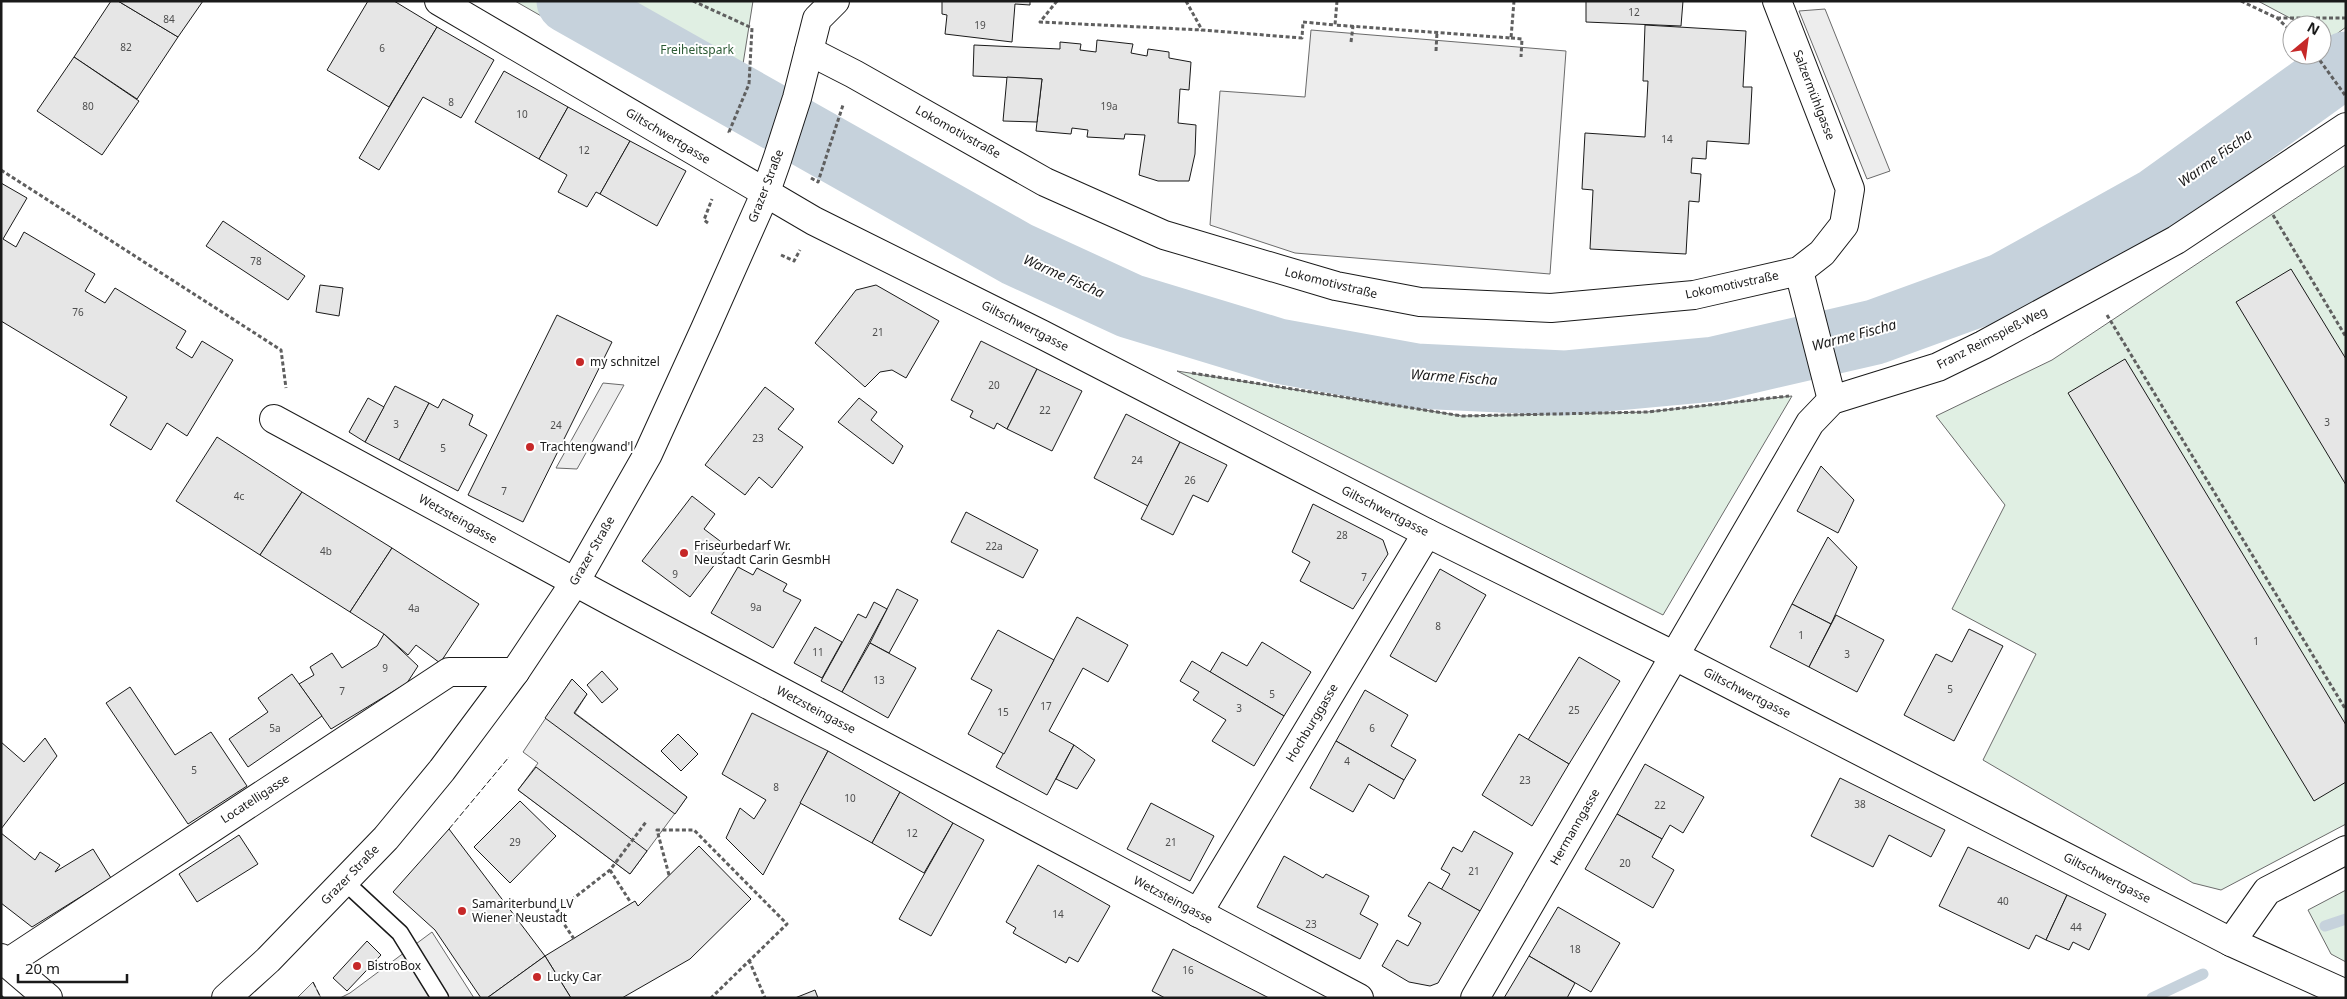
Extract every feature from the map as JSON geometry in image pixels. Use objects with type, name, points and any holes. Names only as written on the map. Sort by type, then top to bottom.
[{"type":"street","name":"Giltschwertgasse","points":[[439,1],[764,194],[832,231],[1041,334],[1427,533],[1675,656],[2231,942],[2346,994]]},
{"type":"street","name":"Salzermühlgasse","points":[[1777,1],[1850,189]]},
{"type":"street","name":"Grazer Straße","points":[[226,998],[268,960],[386,838],[442,770],[515,672],[575,582],[648,454],[764,194],[797,98],[819,7]]},
{"type":"street","name":"Lokomotivstraße","points":[[809,51],[854,74],[1045,182],[1155,231],[1336,286],[1420,302],[1552,308],[1694,295],[1799,271],[1822,253],[1844,225],[1850,189]]},
{"type":"street","name":"Franz Reimspieß-Weg","points":[[1675,656],[1829,388],[1938,367],[1983,345],[2176,240],[2346,127]]},
{"type":"street","points":[[1799,271],[1829,388]]},
{"type":"street","name":"Wetzsteingasse","points":[[274,419],[575,582],[1359,998]]},
{"type":"street","name":"Hochburggasse","points":[[1198,913],[1427,533]]},
{"type":"street","name":"Hermanngasse","points":[[1475,998],[1675,656]]},
{"type":"street","name":"Locatelligasse","points":[[4,961],[449,672],[515,672]]},
{"type":"street","points":[[2231,942],[2267,891],[2346,850]]},
{"type":"street","points":[[4,961],[48,998]]},
{"type":"lane","points":[[344,881],[400,933],[440,998]]},
{"type":"path","points":[[694,1],[752,28],[749,84],[729,132],[734,135]]},
{"type":"path","points":[[1057,1],[1040,22],[1202,30],[1302,38],[1303,22],[1522,38],[1521,57]]},
{"type":"path","points":[[1186,1],[1202,30]]},
{"type":"path","points":[[1335,25],[1337,1]]},
{"type":"path","points":[[1511,38],[1514,1]]},
{"type":"path","points":[[2241,1],[2277,18],[2282,23]]},
{"type":"path","points":[[2277,18],[2346,18]]},
{"type":"path","points":[[1351,42],[1353,26]]},
{"type":"path","points":[[1436,52],[1437,32]]},
{"type":"path","points":[[2323,65],[2346,96]]},
{"type":"path","points":[[811,178],[818,182],[841,112]]},
{"type":"path","points":[[1,170],[281,350],[286,387],[274,419]]},
{"type":"path","points":[[2256,186],[2346,337]]},
{"type":"path","points":[[781,255],[794,261],[800,249]]},
{"type":"path","points":[[2091,287],[2346,710]]},
{"type":"path","points":[[1187,372],[1462,416],[1647,412],[1792,396],[1829,388]]},
{"type":"path","points":[[574,938],[556,912],[610,870],[646,822]]},
{"type":"path","points":[[670,875],[657,830],[694,830],[786,924],[710,998]]},
{"type":"path","points":[[610,870],[631,903]]},
{"type":"path","points":[[749,960],[765,998]]},
{"type":"green space","name":"Freiheitspark","points":[[515,1],[753,1],[743,64],[723,120]]},
{"type":"green space","points":[[2258,1],[2346,1],[2346,27],[2332,38],[2332,15],[2284,15]]},
{"type":"green space","points":[[2346,165],[2346,824],[2221,890],[2193,883],[1983,760],[2036,654],[1952,609],[2005,505],[1936,416],[2052,360]]},
{"type":"green space","points":[[1177,371],[1462,416],[1647,412],[1792,396],[1663,615]]},
{"type":"green space","points":[[2346,890],[2346,962],[2331,954],[2308,910]]},
{"type":"shaded area","points":[[1825,9],[1890,171],[1867,179],[1799,11]]},
{"type":"shaded area","points":[[1311,30],[1566,51],[1550,274],[1295,253],[1210,225],[1220,91],[1305,97]]},
{"type":"shaded area","points":[[603,383],[624,385],[577,469],[556,468]]},
{"type":"shaded area","points":[[572,679],[587,694],[575,713],[687,797],[630,874],[518,790],[538,763],[523,752]]},
{"type":"shaded area","points":[[432,932],[474,998],[340,998],[350,993]]},
{"type":"shaded area","points":[[313,982],[321,998],[297,998]]},
{"type":"building","points":[[111,1],[118,1],[178,37],[137,99],[74,57]]},
{"type":"building","points":[[118,1],[203,1],[178,37]]},
{"type":"building","points":[[368,1],[394,1],[437,27],[389,107],[327,70]]},
{"type":"building","points":[[942,1],[1030,1],[1030,5],[1015,4],[1012,42],[945,34],[947,15],[942,14]]},
{"type":"building","points":[[1586,1],[1683,1],[1681,26],[1586,22]]},
{"type":"building","points":[[1645,25],[1746,31],[1743,87],[1752,87],[1749,144],[1707,141],[1706,159],[1692,158],[1691,173],[1701,174],[1699,202],[1689,201],[1686,254],[1590,249],[1593,190],[1582,189],[1585,133],[1645,137],[1648,81],[1643,81]]},
{"type":"building","points":[[437,27],[494,60],[461,118],[423,97],[379,170],[359,158]]},
{"type":"building","points":[[1097,40],[1133,44],[1131,53],[1147,56],[1148,49],[1169,52],[1169,58],[1191,62],[1189,90],[1180,89],[1178,123],[1196,125],[1195,154],[1189,181],[1158,181],[1139,175],[1145,135],[1125,134],[1124,139],[1087,137],[1088,130],[1072,128],[1071,134],[1036,131],[1042,79],[973,76],[974,45],[1060,49],[1060,42],[1081,44],[1080,50],[1096,52]]},
{"type":"building","points":[[74,57],[139,101],[102,155],[37,111]]},
{"type":"building","points":[[504,71],[568,107],[539,159],[475,122]]},
{"type":"building","points":[[1007,77],[1042,79],[1037,122],[1003,121]]},
{"type":"building","points":[[568,107],[630,141],[600,194],[596,192],[587,207],[558,192],[567,175],[539,159]]},
{"type":"building","points":[[630,141],[686,171],[657,226],[600,194]]},
{"type":"building","points":[[1,183],[27,198],[3,239],[16,247],[24,232],[95,274],[85,291],[105,303],[115,288],[186,331],[176,348],[192,358],[202,341],[233,360],[187,436],[167,423],[151,450],[110,425],[127,397],[1,321]]},
{"type":"building","points":[[223,221],[305,276],[288,300],[206,246]]},
{"type":"building","points":[[2291,269],[2346,359],[2346,485],[2236,302]]},
{"type":"building","points":[[320,285],[343,288],[339,316],[316,312]]},
{"type":"building","points":[[876,285],[939,321],[906,378],[892,370],[880,372],[865,387],[815,343],[856,290]]},
{"type":"building","points":[[557,315],[612,342],[523,522],[468,495]]},
{"type":"building","points":[[981,341],[1037,369],[1007,429],[997,423],[994,429],[970,417],[973,411],[951,400]]},
{"type":"building","points":[[2125,359],[2346,725],[2346,782],[2314,801],[2068,393]]},
{"type":"building","points":[[1037,369],[1082,391],[1052,451],[1007,429]]},
{"type":"building","points":[[395,386],[429,403],[399,460],[365,442]]},
{"type":"building","points":[[765,387],[794,409],[778,429],[803,447],[772,488],[759,477],[745,495],[705,465]]},
{"type":"building","points":[[368,398],[384,407],[365,442],[349,432]]},
{"type":"building","points":[[859,398],[877,412],[871,420],[903,446],[893,464],[838,422]]},
{"type":"building","points":[[443,399],[473,415],[469,425],[487,435],[458,491],[399,460],[429,403],[438,408]]},
{"type":"building","points":[[1126,414],[1180,442],[1148,506],[1094,478]]},
{"type":"building","points":[[217,437],[302,492],[260,555],[176,501]]},
{"type":"building","points":[[1180,442],[1227,465],[1208,502],[1193,495],[1173,535],[1141,519]]},
{"type":"building","points":[[1821,466],[1854,500],[1838,533],[1797,511]]},
{"type":"building","points":[[302,492],[392,548],[350,612],[260,555]]},
{"type":"building","points":[[692,496],[715,514],[704,529],[728,547],[690,597],[642,561]]},
{"type":"building","points":[[1313,504],[1383,540],[1388,554],[1353,609],[1300,581],[1310,562],[1292,552]]},
{"type":"building","points":[[966,512],[1038,550],[1023,578],[951,542]]},
{"type":"building","points":[[1828,537],[1857,567],[1831,624],[1792,604]]},
{"type":"building","points":[[392,548],[479,604],[440,663],[416,645],[408,655],[384,634],[350,612]]},
{"type":"building","points":[[738,567],[753,575],[757,568],[787,584],[783,591],[801,600],[773,648],[711,613]]},
{"type":"building","points":[[1440,569],[1486,595],[1436,682],[1390,656]]},
{"type":"building","points":[[897,589],[918,600],[889,653],[870,643]]},
{"type":"building","points":[[874,602],[887,609],[842,692],[821,681],[858,614],[866,618]]},
{"type":"building","points":[[1792,604],[1831,624],[1809,667],[1770,647]]},
{"type":"building","points":[[1836,615],[1884,640],[1857,692],[1809,667]]},
{"type":"building","points":[[1077,617],[1128,645],[1108,682],[1083,668],[1049,731],[1074,745],[1047,795],[996,767]]},
{"type":"building","points":[[815,627],[842,642],[822,678],[794,663]]},
{"type":"building","points":[[1969,629],[2003,646],[1954,741],[1904,715],[1936,654],[1952,662]]},
{"type":"building","points":[[998,630],[1054,660],[1004,754],[968,734],[992,690],[971,679]]},
{"type":"building","points":[[384,634],[418,666],[407,683],[331,729],[299,684],[314,675],[310,667],[332,653],[342,668],[377,646]]},
{"type":"building","points":[[1262,642],[1311,672],[1284,716],[1210,672],[1222,652],[1247,666]]},
{"type":"building","points":[[870,643],[916,668],[888,718],[842,692]]},
{"type":"building","points":[[1579,657],[1620,681],[1569,764],[1528,740]]},
{"type":"building","points":[[1192,661],[1284,716],[1254,766],[1212,741],[1226,720],[1193,700],[1199,692],[1180,681]]},
{"type":"building","points":[[602,671],[618,689],[602,703],[587,685]]},
{"type":"building","points":[[292,674],[322,716],[248,767],[229,739],[268,712],[258,698]]},
{"type":"building","points":[[572,679],[587,694],[574,713],[687,797],[675,814],[545,718]]},
{"type":"building","points":[[130,687],[175,755],[211,732],[247,786],[188,824],[106,703]]},
{"type":"building","points":[[1365,690],[1408,715],[1391,746],[1416,760],[1404,780],[1336,741]]},
{"type":"building","points":[[752,713],[828,751],[763,875],[726,838],[740,808],[754,819],[766,800],[722,774]]},
{"type":"building","points":[[678,734],[698,754],[681,771],[661,751]]},
{"type":"building","points":[[1519,734],[1569,764],[1532,826],[1482,795]]},
{"type":"building","points":[[45,738],[57,756],[1,829],[1,742],[24,762]]},
{"type":"building","points":[[1336,741],[1404,780],[1394,799],[1369,784],[1353,812],[1310,788]]},
{"type":"building","points":[[1074,745],[1095,760],[1077,789],[1056,779]]},
{"type":"building","points":[[828,751],[900,792],[872,843],[800,803]]},
{"type":"building","points":[[1645,764],[1704,797],[1683,833],[1670,825],[1662,839],[1617,814]]},
{"type":"building","points":[[536,767],[647,851],[630,874],[518,790]]},
{"type":"building","points":[[1840,778],[1945,830],[1931,857],[1889,835],[1873,867],[1811,836]]},
{"type":"building","points":[[900,792],[953,823],[924,873],[872,843]]},
{"type":"building","points":[[520,801],[556,836],[510,883],[474,847]]},
{"type":"building","points":[[1151,803],[1214,836],[1190,881],[1127,849]]},
{"type":"building","points":[[1617,814],[1662,839],[1652,857],[1674,870],[1653,908],[1585,869]]},
{"type":"building","points":[[953,823],[984,840],[931,936],[899,919]]},
{"type":"building","name":"Samariterbund LV Wiener Neustadt","points":[[449,829],[545,956],[487,998],[481,998],[435,930],[393,892]]},
{"type":"building","points":[[1474,831],[1513,853],[1480,911],[1441,890],[1450,874],[1441,869],[1453,847],[1462,852]]},
{"type":"building","points":[[1,833],[35,860],[40,852],[60,865],[55,872],[93,849],[111,878],[32,927],[1,903]]},
{"type":"building","points":[[239,835],[258,864],[197,902],[179,874]]},
{"type":"building","points":[[699,846],[751,899],[690,959],[622,998],[571,998],[545,956],[635,901],[638,906]]},
{"type":"building","points":[[1968,847],[2067,895],[2046,940],[2036,935],[2029,949],[1939,906]]},
{"type":"building","points":[[1284,856],[1323,878],[1326,874],[1369,896],[1360,914],[1378,924],[1360,959],[1257,907]]},
{"type":"building","points":[[1038,865],[1110,906],[1078,962],[1069,957],[1066,963],[1013,933],[1016,928],[1006,922]]},
{"type":"building","points":[[1429,882],[1480,911],[1438,983],[1430,986],[1409,982],[1382,966],[1397,940],[1408,946],[1421,923],[1408,916]]},
{"type":"building","points":[[2067,895],[2106,914],[2089,950],[2073,942],[2069,950],[2046,940]]},
{"type":"building","points":[[1558,907],[1620,943],[1591,992],[1529,956]]},
{"type":"building","name":"BistroBox","points":[[367,941],[381,955],[347,991],[333,978]]},
{"type":"building","points":[[1173,949],[1269,998],[1165,998],[1152,991]]},
{"type":"building","name":"Lucky Car","points":[[545,956],[571,998],[487,998]]},
{"type":"building","points":[[1529,956],[1575,983],[1567,998],[1504,998]]},
{"type":"building","points":[[815,990],[818,998],[795,998]]},
{"type":"waterway","name":"Warme Fischa","points":[[569,1],[1017,254],[1130,306],[1278,351],[1416,376],[1564,383],[1715,369],[1875,332],[2004,285],[2157,200],[2346,64]]},
{"type":"waterway","points":[[2325,926],[2346,919]]},
{"type":"waterway","points":[[2152,998],[2203,974]]},
{"type":"fence","points":[[449,829],[509,757]]},
{"type":"fence","points":[[313,982],[321,998]]},
{"type":"place","name":"my schnitzel","points":[[580,362]]},
{"type":"place","name":"Trachtengwand'l","points":[[530,447]]},
{"type":"place","name":"Friseurbedarf Wr. Neustadt Carin GesmbH","points":[[684,553]]},
{"type":"place","name":"Samariterbund LV Wiener Neustadt","points":[[462,911]]},
{"type":"place","name":"BistroBox","points":[[357,966]]},
{"type":"place","name":"Lucky Car","points":[[537,977]]}]
